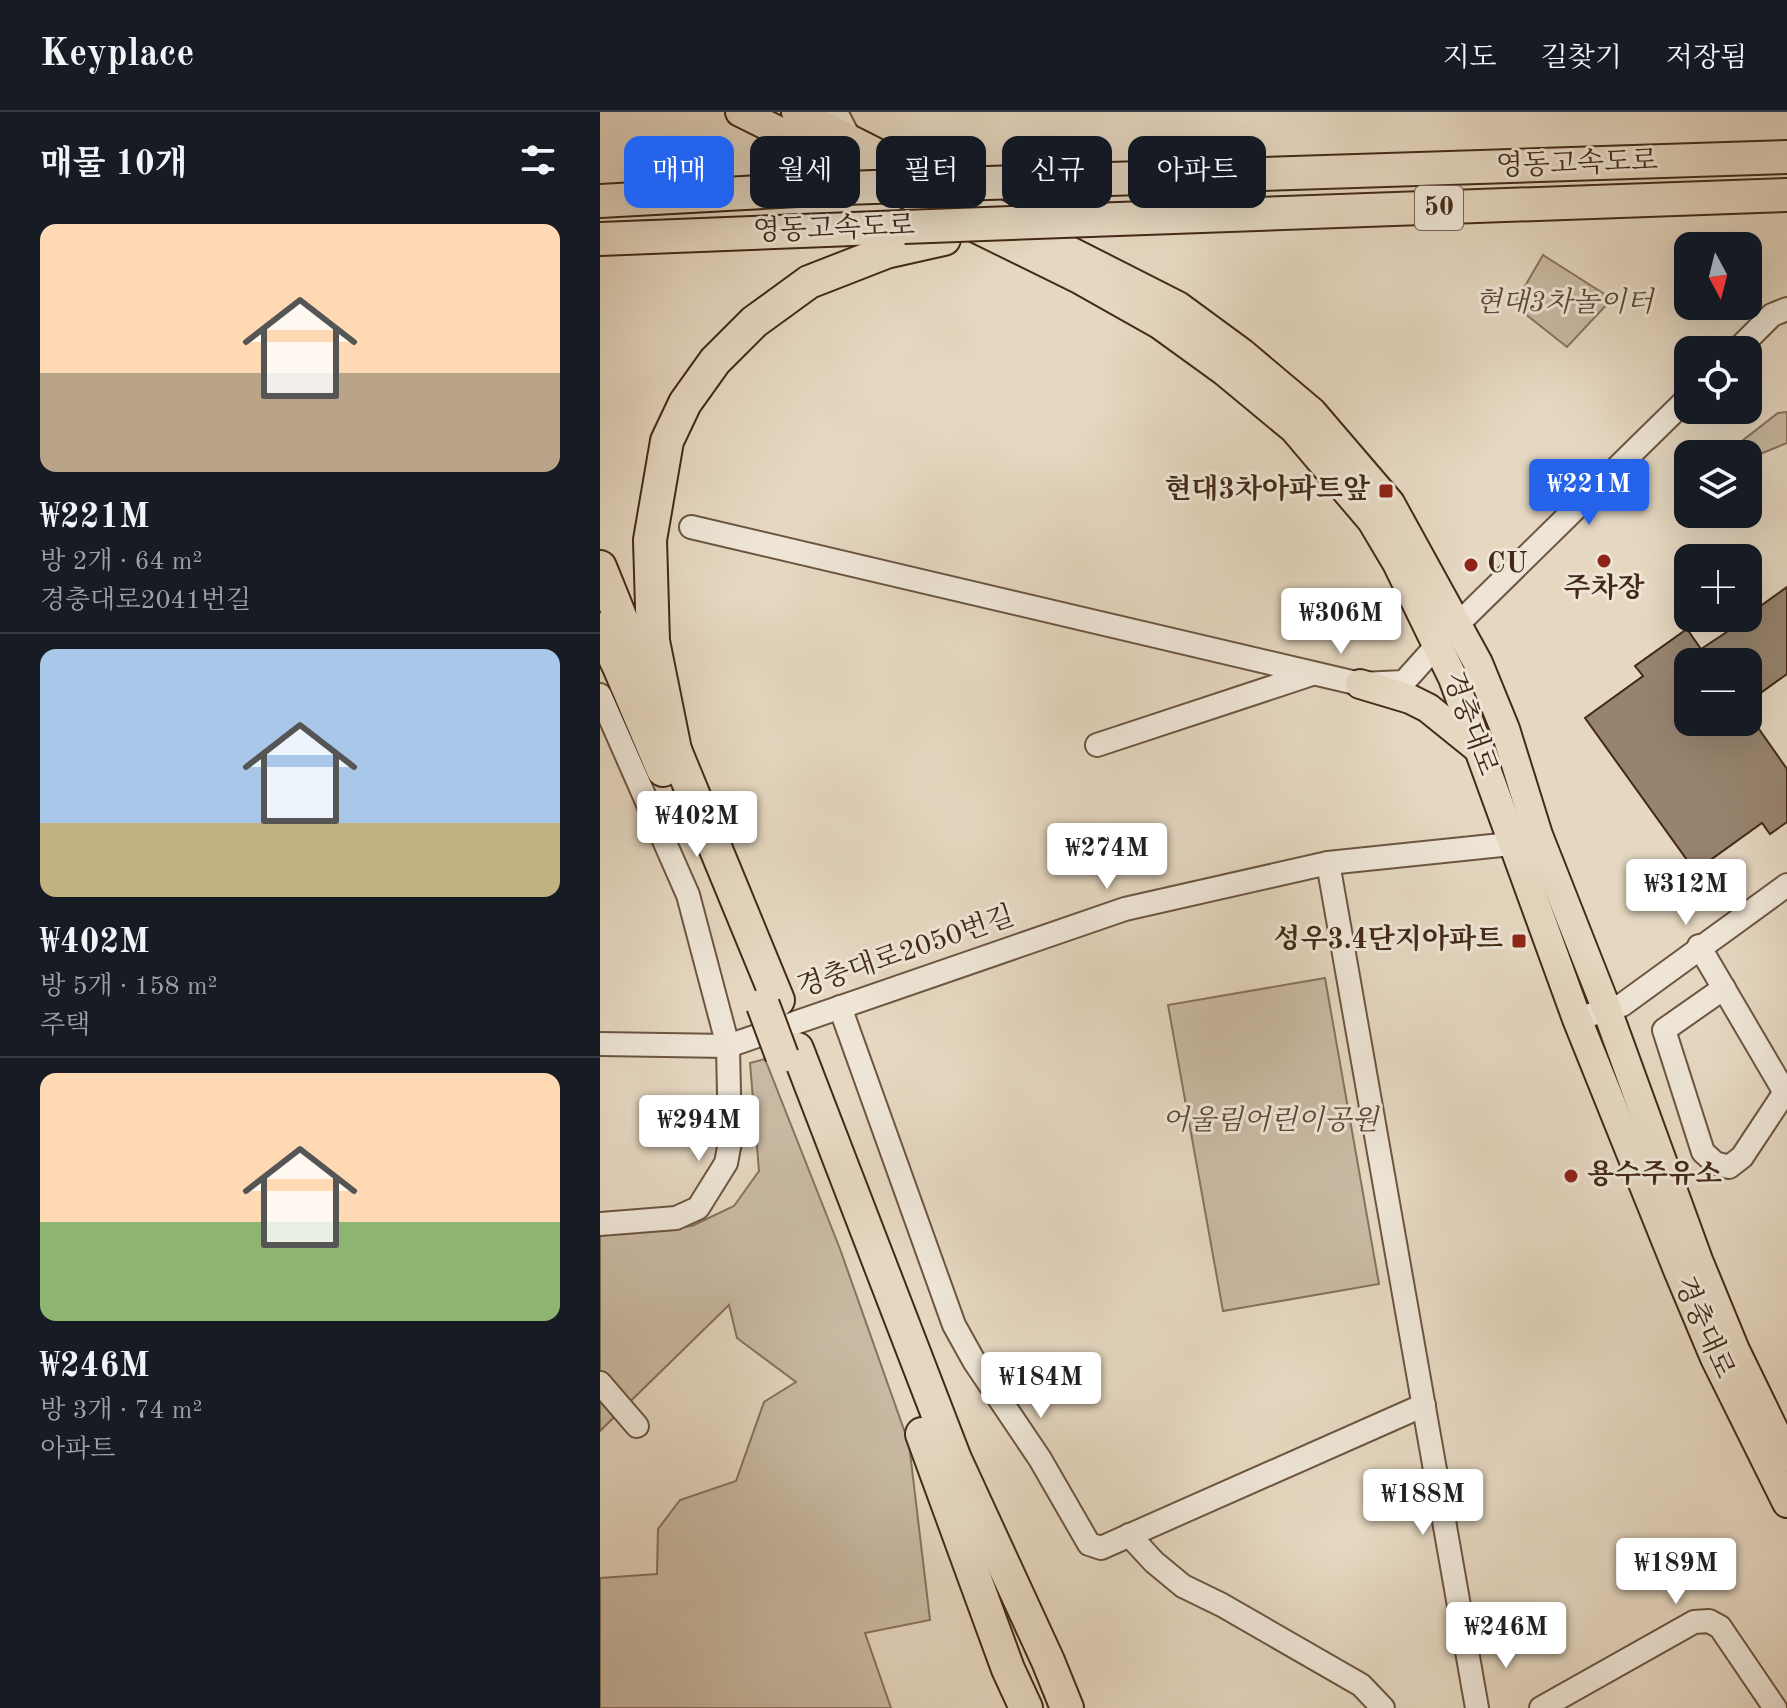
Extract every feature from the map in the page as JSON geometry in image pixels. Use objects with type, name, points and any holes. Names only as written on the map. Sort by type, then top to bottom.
[{"type":"highway","name":"영동고속도로","points":[[600,201],[816,189],[1787,157]]},
{"type":"highway","name":"영동고속도로","points":[[600,239],[1787,195]]},
{"type":"highway","points":[[675,750],[653,641],[650,540],[667,441],[685,403],[715,361],[754,322],[809,282],[886,252],[944,239],[1053,222]]},
{"type":"highway","points":[[600,567],[675,750],[770,1003],[955,1459],[1067,1708]]},
{"type":"highway","points":[[600,618],[770,1003]]},
{"type":"highway","points":[[600,629],[618,664]]},
{"type":"highway","points":[[790,1053],[1008,1669],[1026,1708]]},
{"type":"main road","name":"경충대로","points":[[740,112],[816,119],[1178,306],[1242,353],[1312,412],[1390,503],[1478,663],[1505,729],[1524,839],[1577,1019],[1715,1358],[1787,1503]]},
{"type":"main road","name":"경충대로","points":[[816,119],[1159,324],[1224,371],[1294,429],[1372,521],[1438,644],[1480,750],[1607,1010],[1698,1260],[1735,1350],[1787,1457]]},
{"type":"main road","points":[[1438,644],[1458,624]]},
{"type":"main road","points":[[1360,684],[1410,699],[1428,708],[1480,750]]},
{"type":"street","points":[[1751,336],[1772,315],[1787,309]]},
{"type":"street","points":[[1458,624],[1674,412]]},
{"type":"street","points":[[691,527],[1360,684],[1404,682],[1438,644]]},
{"type":"street","points":[[1411,675],[1418,656],[1415,598]]},
{"type":"street","points":[[1097,745],[1313,674]]},
{"type":"street","points":[[600,695],[688,895],[728,1046],[730,1142],[726,1163],[698,1208],[676,1218],[600,1224]]},
{"type":"street","name":"경충대로2050번길","points":[[728,1046],[1125,909],[1328,863],[1524,839]]},
{"type":"street","points":[[1328,863],[1477,1708]]},
{"type":"street","points":[[1577,1019],[1622,1005],[1699,946],[1787,885]]},
{"type":"street","points":[[1699,946],[1786,1090],[1742,1157],[1729,1167],[1715,1163],[1703,1152],[1664,1030],[1724,988]]},
{"type":"street","points":[[840,1007],[944,1297],[967,1349],[1040,1459],[1089,1544],[1101,1548],[1424,1405]]},
{"type":"street","points":[[600,1044],[728,1046]]},
{"type":"street","points":[[600,1383],[637,1426]]},
{"type":"street","points":[[1129,1535],[1154,1562],[1183,1586],[1361,1685],[1383,1708]]},
{"type":"street","points":[[1541,1708],[1694,1622],[1709,1621],[1720,1627],[1775,1708]]},
{"type":"street","points":[[1468,1661],[1484,1676],[1490,1708]]},
{"type":"green space","name":"현대3차놀이터","points":[[1543,255],[1612,299],[1567,347],[1514,305]]},
{"type":"green space","points":[[1787,412],[1787,443],[1762,453],[1762,440],[1743,440],[1778,413]]},
{"type":"green space","name":"어울림어린이공원","points":[[1325,978],[1379,1284],[1223,1311],[1168,1005]]},
{"type":"green space","points":[[765,1059],[840,1249],[909,1444],[930,1620],[865,1633],[891,1708],[600,1708],[600,1578],[657,1574],[658,1529],[680,1500],[736,1481],[764,1402],[796,1382],[737,1338],[729,1305],[600,1431],[600,1235],[692,1226],[734,1206],[759,1171],[750,1063]]},
{"type":"building","points":[[1787,587],[1787,674],[1762,692],[1762,648],[1703,648],[1727,632],[1762,632],[1762,605]]},
{"type":"building","points":[[1683,632],[1689,632],[1700,648],[1674,648],[1674,736],[1762,736],[1762,733],[1787,769],[1787,822],[1770,834],[1762,823],[1695,871],[1585,718],[1643,676],[1635,666]]},
{"type":"place","name":"현대3차아파트앞","points":[[1386,491]]},
{"type":"place","name":"주차장","points":[[1604,561]]},
{"type":"place","name":"CU","points":[[1471,565]]},
{"type":"place","name":"성우3.4단지아파트","points":[[1519,941]]},
{"type":"place","name":"용수주유소","points":[[1571,1176]]}]
